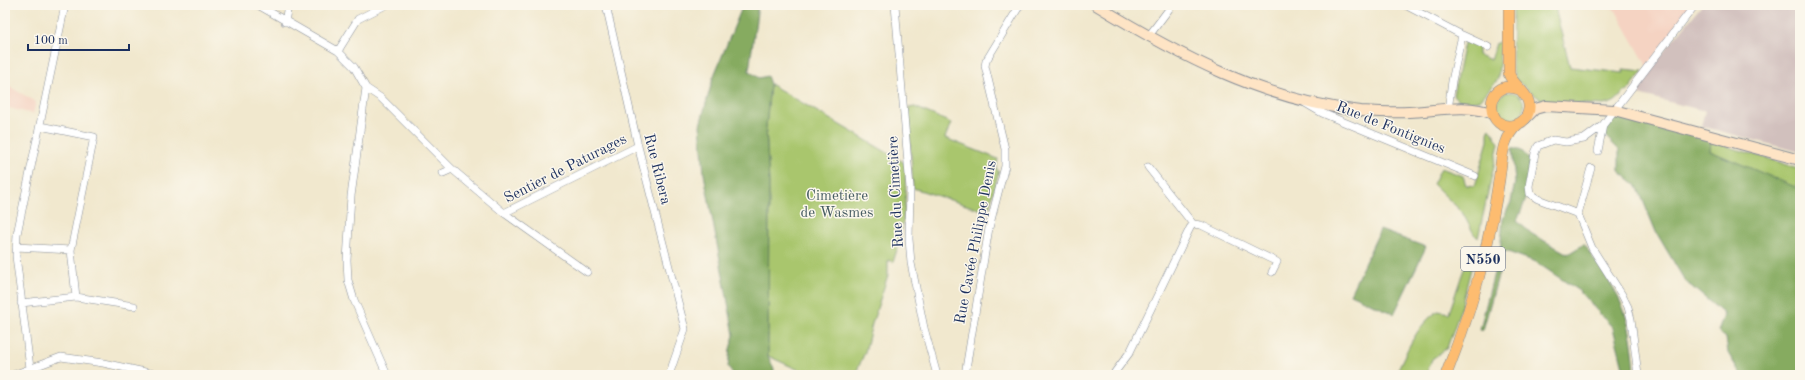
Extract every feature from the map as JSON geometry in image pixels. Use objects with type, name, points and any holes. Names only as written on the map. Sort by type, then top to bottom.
[{"type":"main road","points":[[1505,139],[1511,130],[1528,114],[1529,103],[1522,91],[1510,78],[1508,66],[1509,5]]},
{"type":"main road","points":[[1493,114],[1491,108],[1496,93],[1504,83],[1508,66]]},
{"type":"main road","points":[[1496,93],[1508,87],[1522,91]]},
{"type":"main road","name":"N550","points":[[1446,375],[1466,321],[1480,272],[1498,186],[1505,139],[1501,123],[1493,114]]},
{"type":"main road","points":[[1501,123],[1506,125],[1521,121]]},
{"type":"street","points":[[30,368],[21,303],[16,247],[17,234],[65,5]]},
{"type":"street","points":[[258,5],[338,51],[354,68],[366,88],[381,98],[452,169],[504,213],[587,272]]},
{"type":"street","points":[[286,22],[288,5]]},
{"type":"street","points":[[338,51],[358,19],[386,5]]},
{"type":"street","name":"Rue Ribera","points":[[606,5],[638,146],[686,329],[684,338],[669,375]]},
{"type":"street","name":"Rue du Cimetière","points":[[895,5],[910,188],[909,239],[911,264],[924,328],[937,375]]},
{"type":"street","name":"Rue Cavée Philippe Denis","points":[[965,375],[989,228],[1005,166],[1005,149],[986,61],[1020,5]]},
{"type":"street","points":[[1096,5],[1148,36],[1193,60],[1238,80],[1319,105],[1362,111],[1409,112],[1477,109],[1493,114]]},
{"type":"street","points":[[1148,36],[1172,5]]},
{"type":"street","points":[[1405,5],[1488,47]]},
{"type":"street","points":[[1578,214],[1538,199],[1530,194],[1529,186],[1535,153],[1538,146],[1553,140],[1566,142],[1581,140],[1603,125],[1695,5]]},
{"type":"street","points":[[1448,110],[1452,81],[1462,35]]},
{"type":"street","points":[[366,88],[351,196],[348,280],[354,300],[387,375]]},
{"type":"street","points":[[1522,91],[1537,102],[1546,106]]},
{"type":"street","points":[[1477,109],[1487,104],[1496,93]]},
{"type":"street","name":"Rue de Fontignies","points":[[1299,99],[1322,113],[1475,176]]},
{"type":"street","points":[[1521,121],[1535,109],[1546,106],[1614,110],[1800,160]]},
{"type":"street","points":[[1598,151],[1603,125]]},
{"type":"street","points":[[40,126],[94,136],[71,250],[76,297]]},
{"type":"street","name":"Sentier de Paturages","points":[[504,213],[638,146]]},
{"type":"street","points":[[1148,167],[1192,226]]},
{"type":"street","points":[[1590,168],[1578,214],[1592,248],[1622,294],[1628,307],[1631,319],[1638,375]]},
{"type":"street","points":[[443,173],[452,169]]},
{"type":"street","points":[[1192,226],[1201,225],[1277,262],[1272,272]]},
{"type":"street","points":[[1115,374],[1130,352],[1192,226]]},
{"type":"street","points":[[16,247],[71,250]]},
{"type":"street","points":[[21,303],[76,297],[134,306]]},
{"type":"street","points":[[13,375],[61,357],[103,363],[159,375]]},
{"type":"shaded area","points":[[1608,5],[1695,5],[1647,66],[1616,11]]},
{"type":"shaded area","points":[[1702,5],[1800,5],[1800,152],[1701,126],[1705,111],[1634,93],[1658,59]]},
{"type":"shaded area","points":[[5,84],[36,102],[33,114],[5,107]]},
{"type":"green space","points":[[743,5],[758,5],[749,71],[759,78],[767,76],[770,84],[766,128],[769,183],[768,356],[774,369],[774,375],[734,375],[728,367],[730,349],[734,335],[704,174],[700,125],[713,78]]},
{"type":"green space","points":[[1513,5],[1557,5],[1556,12],[1570,67],[1624,73],[1623,69],[1643,71],[1627,92],[1624,91],[1616,101],[1604,105],[1544,102],[1516,80],[1512,69]]},
{"type":"green space","points":[[1468,41],[1478,45],[1478,55],[1491,60],[1496,43],[1501,42],[1498,79],[1480,100],[1462,101],[1453,95],[1464,43]]},
{"type":"green space","name":"Cimetière de Wasmes","points":[[770,84],[905,163],[906,189],[903,225],[893,262],[888,260],[888,275],[872,324],[865,352],[856,373],[857,375],[810,375],[768,356],[769,183],[766,128]]},
{"type":"green space","points":[[1510,92],[1520,96],[1524,106],[1520,116],[1510,120],[1500,116],[1496,106],[1500,96]]},
{"type":"green space","name":"Cimetière de Wasmes","points":[[915,107],[951,123],[945,138],[998,159],[996,169],[999,171],[988,212],[913,188],[908,108]]},
{"type":"green space","points":[[1619,116],[1712,135],[1710,151],[1800,189],[1800,375],[1741,375],[1728,353],[1726,338],[1718,331],[1724,314],[1685,281],[1656,232],[1637,186],[1619,171],[1619,150],[1604,135],[1613,117]]},
{"type":"green space","points":[[1490,128],[1499,143],[1478,238],[1474,234],[1462,212],[1433,184],[1441,168],[1463,176],[1466,185],[1475,186],[1488,141],[1488,133]]},
{"type":"green space","points":[[1710,141],[1798,168],[1800,177],[1796,188],[1710,151]]},
{"type":"green space","points":[[1512,148],[1522,151],[1530,161],[1526,199],[1517,221],[1532,234],[1568,254],[1584,244],[1608,280],[1624,310],[1629,327],[1635,375],[1625,375],[1613,328],[1579,291],[1536,262],[1505,251],[1483,330],[1480,329],[1495,269],[1495,262],[1500,252],[1503,219],[1511,202],[1515,182]]},
{"type":"green space","points":[[1380,230],[1426,247],[1394,314],[1350,294]]},
{"type":"green space","points":[[1470,251],[1475,253],[1461,308],[1447,348],[1432,359],[1426,375],[1395,375],[1418,331],[1430,317],[1438,311],[1449,313]]}]
